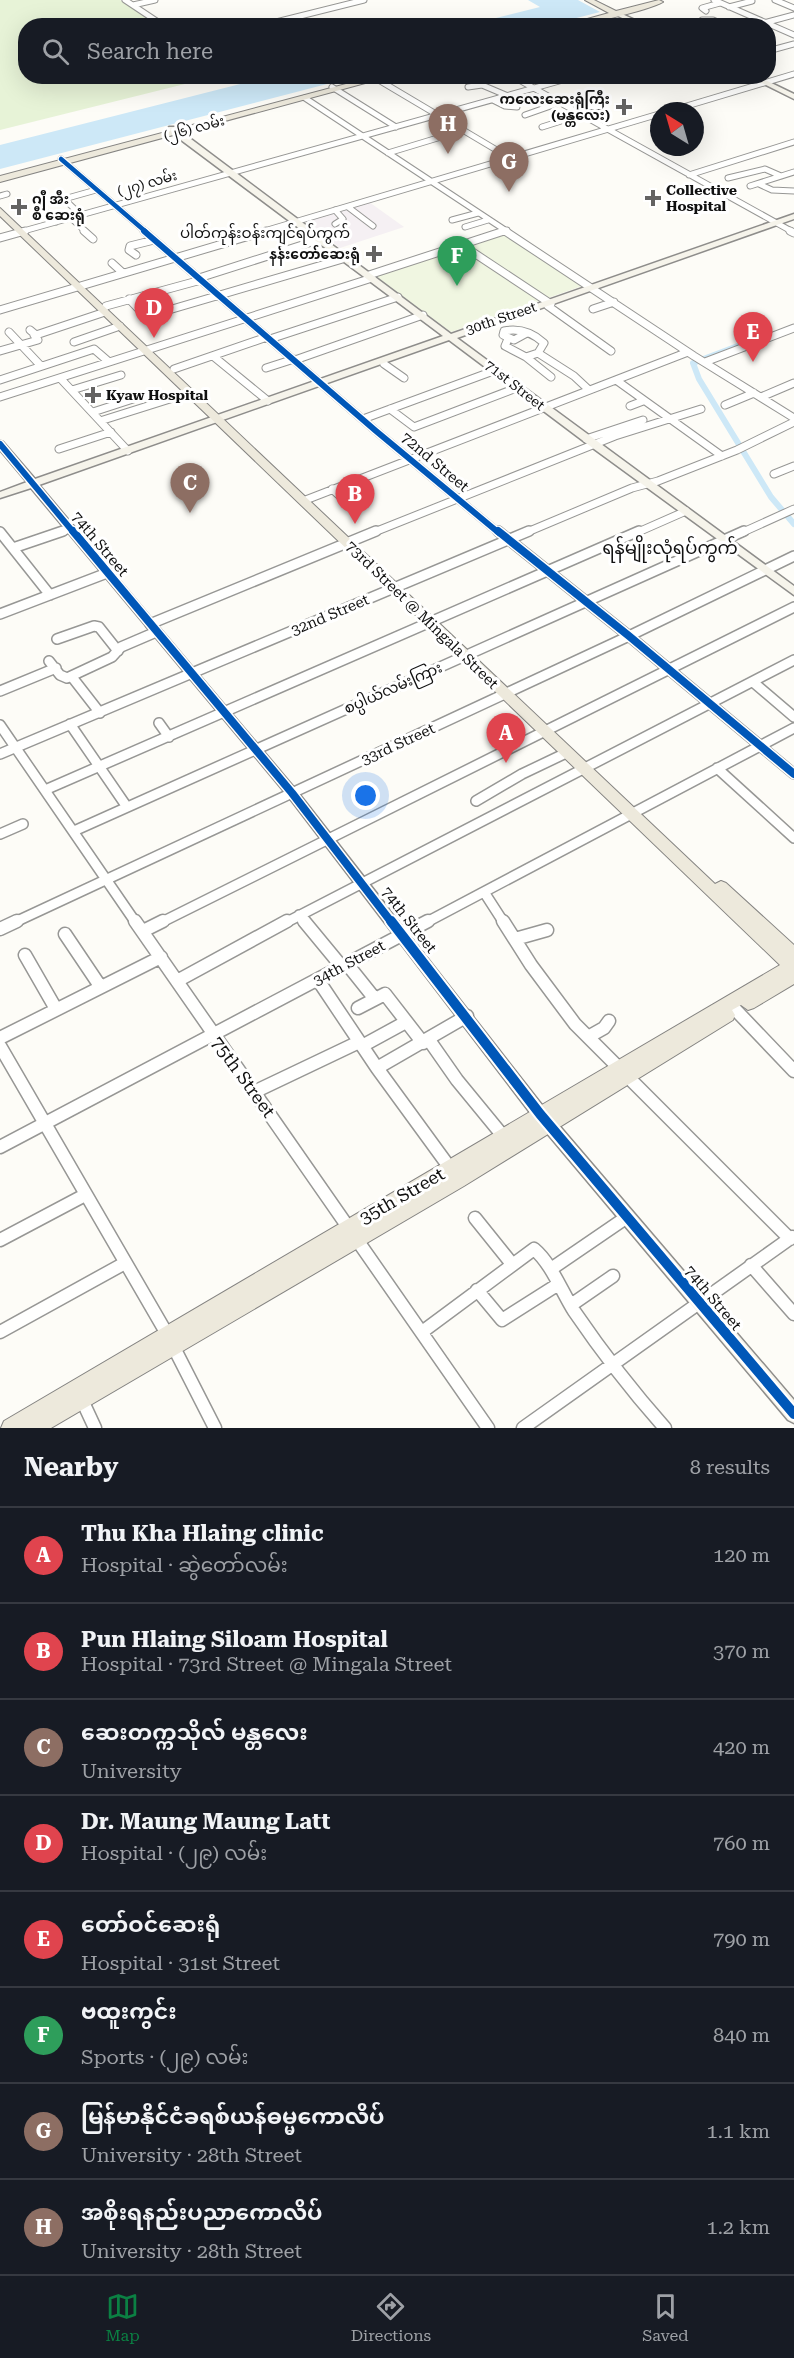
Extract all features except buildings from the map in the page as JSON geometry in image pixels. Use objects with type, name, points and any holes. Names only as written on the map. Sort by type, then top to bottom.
[{"type":"main road","points":[[590,0],[621,13]]},
{"type":"main road","points":[[598,0],[630,18]]},
{"type":"main road","points":[[605,18],[662,1]]},
{"type":"main road","points":[[599,18],[621,13]]},
{"type":"main road","name":"(၂၆) လမ်း","points":[[0,179],[63,160],[351,84]]},
{"type":"main road","points":[[766,84],[794,97]]},
{"type":"main road","name":"(၂၆) လမ်း","points":[[175,130],[305,98],[335,88]]},
{"type":"main road","name":"71st Street","points":[[175,130],[453,337],[589,442],[649,483],[794,591]]},
{"type":"main road","name":"(၂၆) လမ်း","points":[[0,174],[63,160]]},
{"type":"main road","name":"73rd Street @ Mingala Street","points":[[0,204],[24,231]]},
{"type":"main road","name":"73rd Street @ Mingala Street","points":[[0,211],[106,309],[189,393],[350,541],[589,768],[794,967]]},
{"type":"main road","name":"30th Street","points":[[0,495],[794,217]]},
{"type":"main road","name":"73rd Street @ Mingala Street","points":[[106,309],[120,326],[174,369],[219,419]]},
{"type":"main road","name":"30th Street","points":[[219,419],[384,364],[453,337]]},
{"type":"main road","name":"74th Street","points":[[0,444],[292,793],[544,1118],[794,1414]]},
{"type":"main road","name":"73rd Street @ Mingala Street","points":[[548,730],[566,753],[589,768]]},
{"type":"main road","name":"35th Street","points":[[11,1428],[170,1341],[430,1188],[732,1007],[794,967]]},
{"type":"main road","name":"35th Street","points":[[430,1188],[450,1168],[503,1136],[544,1118]]},
{"type":"main road","name":"35th Street","points":[[32,1428],[82,1400],[170,1341]]},
{"type":"street","points":[[125,0],[152,18]]},
{"type":"street","points":[[133,5],[155,0]]},
{"type":"street","points":[[292,18],[364,0]]},
{"type":"street","points":[[714,0],[755,18]]},
{"type":"street","points":[[775,0],[794,8]]},
{"type":"street","points":[[706,11],[702,8],[720,3]]},
{"type":"street","points":[[729,7],[753,3]]},
{"type":"street","points":[[737,10],[753,3]]},
{"type":"street","points":[[776,20],[794,15]]},
{"type":"street","points":[[776,27],[794,35]]},
{"type":"street","points":[[776,49],[794,44]]},
{"type":"street","points":[[776,79],[794,74]]},
{"type":"street","points":[[385,84],[510,158]]},
{"type":"street","points":[[526,84],[794,233]]},
{"type":"street","name":"(၂၇) လမ်း","points":[[0,238],[235,175],[551,84]]},
{"type":"street","points":[[700,102],[761,84]]},
{"type":"street","points":[[468,87],[482,85],[508,96]]},
{"type":"street","points":[[335,88],[396,128]]},
{"type":"street","points":[[305,98],[697,357],[794,418]]},
{"type":"street","points":[[493,100],[505,106],[517,107]]},
{"type":"street","points":[[525,115],[559,103]]},
{"type":"street","points":[[542,127],[580,115]]},
{"type":"street","points":[[0,310],[650,117]]},
{"type":"street","points":[[388,153],[464,130]]},
{"type":"street","points":[[689,175],[794,142]]},
{"type":"street","name":"72nd Street","points":[[63,160],[410,459],[670,669],[794,774]]},
{"type":"street","points":[[728,178],[767,169],[793,182],[794,191],[772,190],[759,184]]},
{"type":"street","points":[[752,172],[768,181]]},
{"type":"street","points":[[750,186],[794,172]]},
{"type":"street","points":[[81,215],[64,200],[96,190]]},
{"type":"street","points":[[36,202],[56,222]]},
{"type":"street","points":[[348,207],[373,225]]},
{"type":"street","points":[[334,224],[343,219],[335,210]]},
{"type":"street","points":[[452,220],[478,213]]},
{"type":"street","points":[[71,218],[93,238]]},
{"type":"street","points":[[465,227],[488,219]]},
{"type":"street","points":[[0,397],[246,318],[507,230]]},
{"type":"street","points":[[0,351],[21,345],[34,335],[129,299],[200,279],[321,239]]},
{"type":"street","points":[[136,255],[129,250],[130,246],[154,240]]},
{"type":"street","points":[[462,245],[549,304],[611,351]]},
{"type":"street","points":[[129,299],[147,318],[346,258]]},
{"type":"street","points":[[112,263],[123,273]]},
{"type":"street","points":[[174,369],[398,297]]},
{"type":"street","points":[[593,309],[614,302]]},
{"type":"street","points":[[266,368],[423,315]]},
{"type":"street","points":[[495,322],[506,330],[523,332],[543,342],[538,353],[526,357]]},
{"type":"street","points":[[39,324],[48,331]]},
{"type":"street","points":[[74,342],[120,326]]},
{"type":"street","points":[[506,330],[503,335],[508,339],[519,339],[523,332],[532,327]]},
{"type":"street","points":[[306,500],[616,380],[792,330]]},
{"type":"street","points":[[9,332],[41,366]]},
{"type":"street","points":[[34,335],[45,347]]},
{"type":"street","points":[[508,339],[504,346],[526,357],[551,376]]},
{"type":"street","points":[[1,377],[94,349],[109,362]]},
{"type":"street","points":[[538,353],[574,376],[589,390]]},
{"type":"street","points":[[213,356],[268,401]]},
{"type":"street","points":[[384,364],[404,378]]},
{"type":"street","points":[[394,371],[405,367]]},
{"type":"street","points":[[363,419],[496,370]]},
{"type":"street","points":[[72,390],[121,375]]},
{"type":"street","points":[[60,378],[128,451]]},
{"type":"street","points":[[616,380],[722,456]]},
{"type":"street","points":[[725,405],[794,383]]},
{"type":"street","points":[[390,409],[414,427],[519,387]]},
{"type":"street","points":[[100,421],[189,393]]},
{"type":"street","points":[[93,412],[133,399]]},
{"type":"street","points":[[630,406],[643,401]]},
{"type":"street","points":[[0,691],[53,665],[63,677],[72,677],[112,657],[121,647],[153,628],[350,541],[589,442],[665,415],[701,409]]},
{"type":"street","name":"32nd Street","points":[[0,754],[632,488],[737,450],[794,423]]},
{"type":"street","points":[[59,449],[111,432]]},
{"type":"street","points":[[774,474],[794,466]]},
{"type":"street","points":[[332,489],[352,507]]},
{"type":"street","name":"စပ္ပါယ်လမ်းကြား","points":[[74,831],[794,509]]},
{"type":"street","points":[[45,790],[686,511]]},
{"type":"street","points":[[13,548],[70,529]]},
{"type":"street","points":[[0,532],[50,595]]},
{"type":"street","name":"33rd Street","points":[[0,928],[108,880],[629,636],[794,556]]},
{"type":"street","points":[[0,614],[107,573]]},
{"type":"street","points":[[143,931],[794,607]]},
{"type":"street","points":[[57,639],[94,626],[99,627],[118,651]]},
{"type":"street","points":[[177,981],[362,881],[589,768],[794,660]]},
{"type":"street","points":[[72,677],[100,713]]},
{"type":"street","points":[[753,682],[794,717]]},
{"type":"street","points":[[159,723],[169,737]]},
{"type":"street","points":[[70,724],[127,807]]},
{"type":"street","name":"75th Street","points":[[0,725],[213,1035],[488,1428]]},
{"type":"street","name":"34th Street","points":[[0,1147],[794,728]]},
{"type":"street","points":[[476,801],[522,774],[566,753]]},
{"type":"street","points":[[717,768],[794,838]]},
{"type":"street","points":[[0,834],[23,824]]},
{"type":"street","points":[[484,892],[554,997],[588,1037],[792,1238],[523,1428]]},
{"type":"street","points":[[299,915],[375,999]]},
{"type":"street","points":[[515,939],[547,930]]},
{"type":"street","points":[[65,934],[100,986]]},
{"type":"street","points":[[25,955],[56,1009]]},
{"type":"street","points":[[0,1038],[161,957]]},
{"type":"street","points":[[318,980],[377,1068],[450,1168]]},
{"type":"street","points":[[358,1008],[385,994],[406,1023],[426,1042],[503,1136]]},
{"type":"street","points":[[732,1007],[794,1071]]},
{"type":"street","points":[[377,1068],[426,1042],[467,1016]]},
{"type":"street","points":[[588,1037],[604,1028],[609,1021]]},
{"type":"street","points":[[254,1092],[406,1023]]},
{"type":"street","points":[[0,1046],[170,1341],[209,1426]]},
{"type":"street","points":[[0,1240],[85,1195]]},
{"type":"street","points":[[551,1269],[627,1216]]},
{"type":"street","points":[[475,1218],[512,1264]]},
{"type":"street","points":[[422,1332],[534,1249],[551,1269],[557,1285],[613,1363],[665,1428]]},
{"type":"street","points":[[0,1332],[124,1263]]},
{"type":"street","points":[[751,1265],[794,1314]]},
{"type":"street","points":[[571,1305],[614,1276]]},
{"type":"street","points":[[477,1290],[502,1320],[557,1285]]},
{"type":"street","points":[[82,1400],[95,1428]]},
{"type":"shaded area","points":[[369,202],[404,227],[340,248],[304,221]]},
{"type":"green space","points":[[0,0],[120,0],[148,18],[18,18],[18,84],[185,84],[0,130]]},
{"type":"green space","points":[[502,234],[582,286],[451,332],[373,274]]},
{"type":"water","points":[[528,0],[578,0],[600,12],[576,18],[496,18],[540,7]]},
{"type":"water","points":[[240,84],[327,84],[0,169],[0,145]]},
{"type":"waterway","points":[[743,344],[693,363],[699,379],[771,497],[794,524]]},
{"type":"cycle path","points":[[61,159],[376,431],[629,636],[794,774]]},
{"type":"cycle path","points":[[0,444],[292,793],[540,1114],[794,1414]]},
{"type":"place","name":"ကလေးဆေးရုံကြီး (မန္တလေး)","points":[[624,107]]},
{"type":"place","name":"အစိုးရနည်းပညာကောလိပ်","points":[[448,154]]},
{"type":"place","name":"မြန်မာနိုင်ငံခရစ်ယန်ဓမ္မကောလိပ်","points":[[509,192]]},
{"type":"place","name":"Collective Hospital","points":[[653,198]]},
{"type":"place","name":"ဂျီ အီး စီ ဆေးရုံ","points":[[19,207]]},
{"type":"place","name":"နန်းတော်ဆေးရုံ","points":[[374,254]]},
{"type":"place","name":"ဗထူးကွင်း","points":[[457,286]]},
{"type":"place","name":"Dr. Maung Maung Latt","points":[[154,338]]},
{"type":"place","name":"တော်ဝင်ဆေးရုံ","points":[[753,362]]},
{"type":"place","name":"Kyaw Hospital","points":[[93,395]]},
{"type":"place","name":"ဆေးတက္ကသိုလ် မန္တလေး","points":[[190,513]]},
{"type":"place","name":"Pun Hlaing Siloam Hospital","points":[[355,524]]},
{"type":"place","name":"Thu Kha Hlaing clinic","points":[[506,763]]},
{"type":"district","name":"ပါတ်ကုန်းဝန်းကျင်ရပ်ကွက်","points":[[265,233]]},
{"type":"district","name":"ရန်မျိုးလုံရပ်ကွက်","points":[[670,548]]}]
